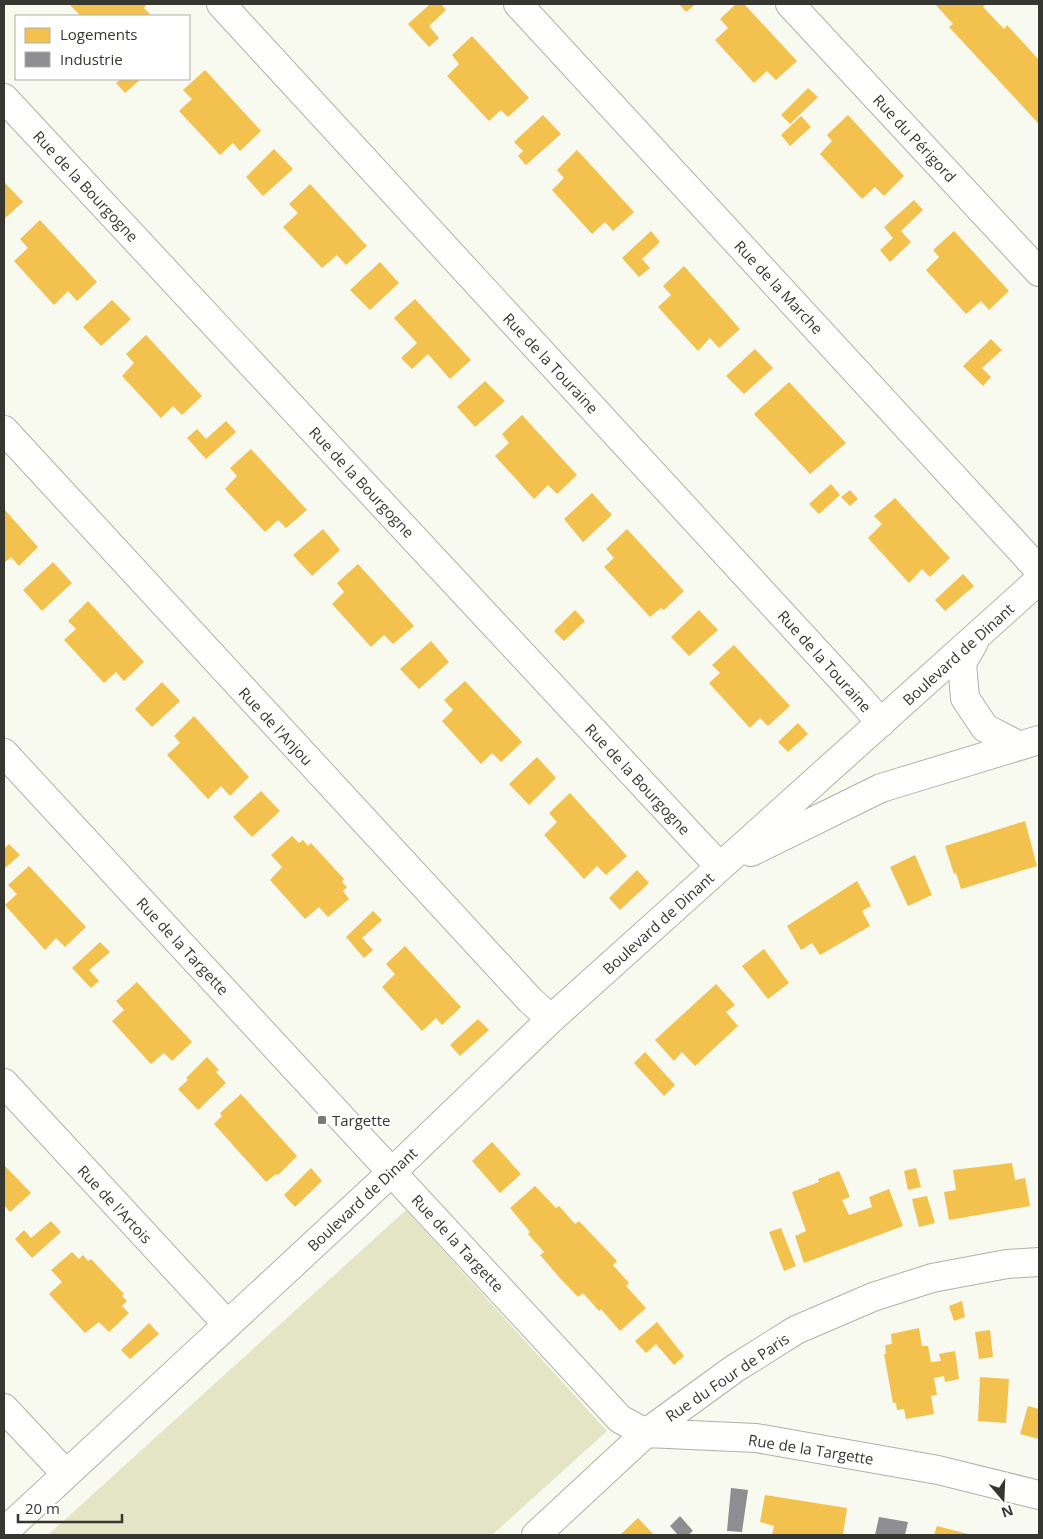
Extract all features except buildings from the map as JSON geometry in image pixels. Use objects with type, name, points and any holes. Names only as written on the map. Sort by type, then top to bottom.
[{"type":"street","name":"Rue de la Touraine","points":[[221,4],[880,723]]},
{"type":"street","name":"Rue de la Marche","points":[[518,4],[1039,570]]},
{"type":"street","name":"Rue du Périgord","points":[[790,4],[1039,272]]},
{"type":"street","name":"Rue de la Bourgogne","points":[[4,98],[720,868]]},
{"type":"street","name":"Rue de l'Anjou","points":[[4,430],[530,1000],[551,1019]]},
{"type":"street","name":"Boulevard de Dinant","points":[[4,1532],[392,1172],[551,1019],[1039,580]]},
{"type":"street","points":[[977,636],[962,663],[965,698],[985,728],[1030,743]]},
{"type":"street","name":"Boulevard de Dinant","points":[[720,868],[881,788],[1030,743]]},
{"type":"street","name":"Rue de la Targette","points":[[4,753],[620,1419],[646,1433],[756,1438],[938,1470],[1039,1495]]},
{"type":"street","name":"Rue de l'Artois","points":[[4,1083],[227,1324]]},
{"type":"street","name":"Rue du Four de Paris","points":[[536,1535],[646,1433],[734,1369],[796,1330],[873,1297],[932,1278],[1007,1264],[1039,1262]]},
{"type":"street","points":[[4,1408],[66,1474]]},
{"type":"green space","points":[[406,1210],[607,1431],[492,1535],[48,1535]]},
{"type":"place","name":"Targette","points":[[322,1120]]}]
